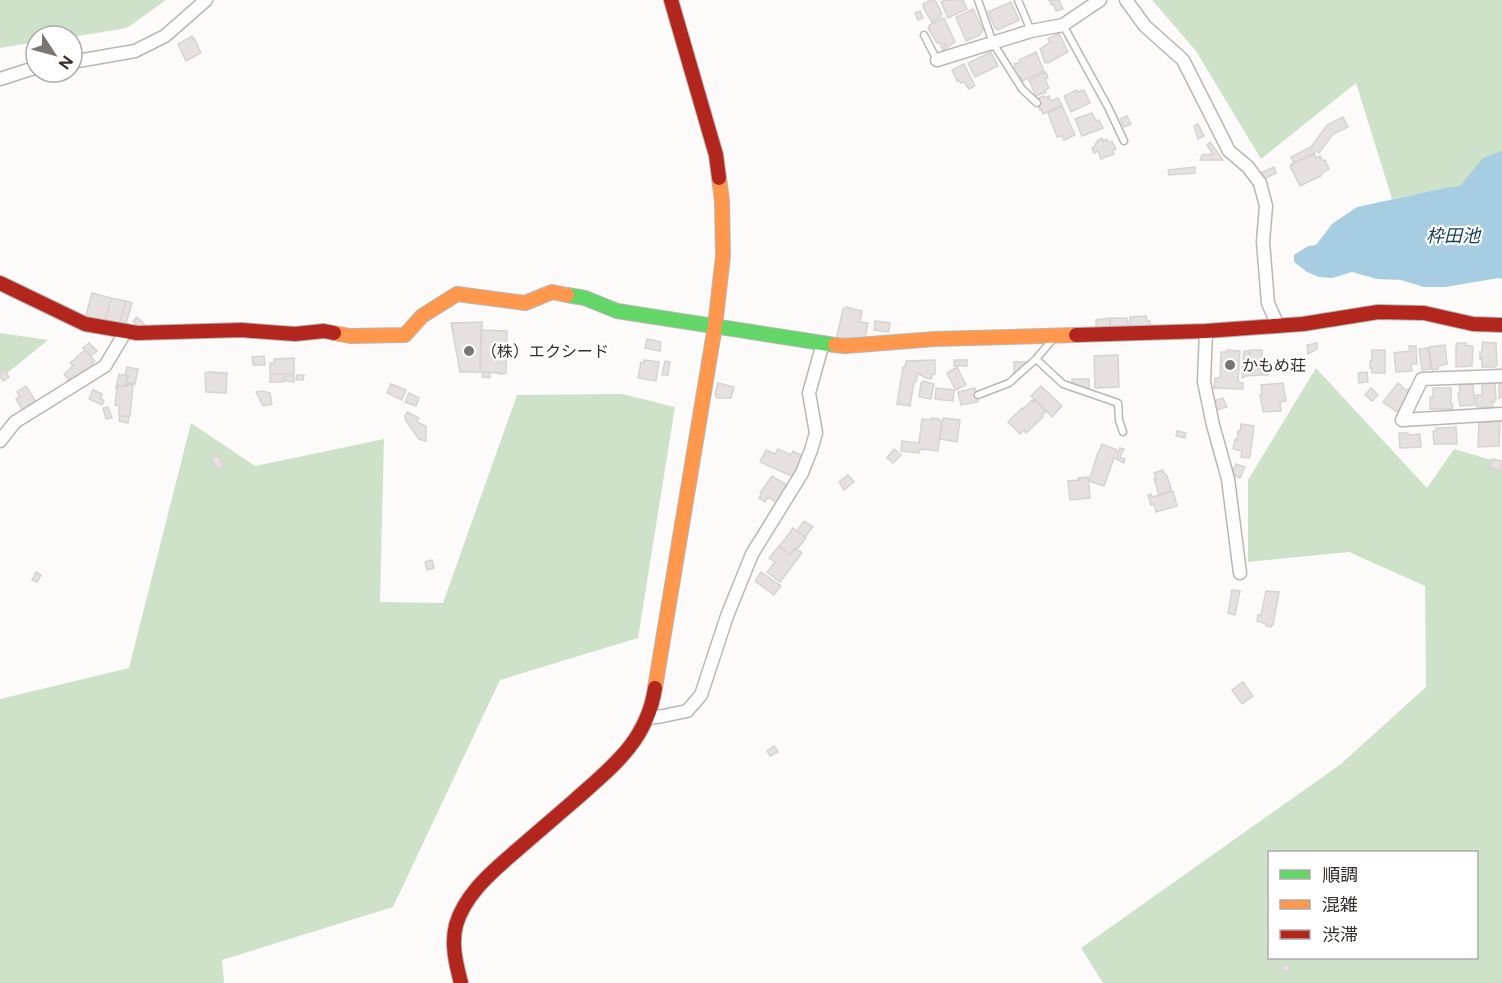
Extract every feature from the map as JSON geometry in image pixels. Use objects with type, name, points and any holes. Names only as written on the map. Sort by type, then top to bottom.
[{"type":"street","points":[[84,60],[135,51],[165,36],[206,0]]},
{"type":"street","points":[[461,983],[453,946],[454,927],[459,912],[472,893],[490,874],[617,763],[632,747],[641,734],[654,697],[716,326],[723,256],[722,201],[716,155],[671,0]]},
{"type":"street","points":[[937,60],[1031,31],[1063,25],[1100,0]]},
{"type":"street","points":[[1126,0],[1145,26],[1183,60],[1229,151],[1248,167],[1260,183],[1266,206],[1263,242],[1268,303],[1278,326]]},
{"type":"street","points":[[0,79],[24,70]]},
{"type":"street","points":[[0,283],[85,324],[136,333],[241,330],[294,334],[324,331],[350,336],[405,335],[422,316],[457,294],[525,303],[552,292],[585,298],[617,311],[845,346],[935,339],[1206,331],[1303,324],[1378,312],[1424,313],[1473,324],[1502,325]]},
{"type":"street","points":[[0,441],[15,422],[105,366],[126,331]]},
{"type":"street","points":[[1206,331],[1204,382],[1228,479],[1240,573]]},
{"type":"street","points":[[648,718],[687,711],[701,695],[727,616],[753,554],[802,473],[811,450],[816,433],[809,393],[823,343]]},
{"type":"street","points":[[1502,376],[1422,379],[1402,420],[1502,414]]},
{"type":"lane","points":[[978,0],[993,43],[1022,89],[1037,104]]},
{"type":"lane","points":[[1018,0],[1031,31]]},
{"type":"lane","points":[[1063,25],[1125,141]]},
{"type":"lane","points":[[924,36],[937,60]]},
{"type":"lane","points":[[978,395],[1009,383],[1036,359],[1055,336]]},
{"type":"lane","points":[[1036,359],[1063,384],[1118,403],[1119,420],[1123,432]]},
{"type":"green space","points":[[0,0],[166,0],[127,28],[84,35],[84,24],[24,24],[24,44],[0,48]]},
{"type":"green space","points":[[1152,0],[1502,0],[1502,154],[1460,186],[1392,199],[1356,83],[1261,159],[1196,51]]},
{"type":"green space","points":[[0,333],[48,340],[0,379]]},
{"type":"green space","points":[[1316,368],[1427,488],[1454,449],[1502,463],[1502,983],[1103,983],[1081,948],[1341,764],[1426,687],[1425,586],[1349,552],[1248,562],[1248,480]]},
{"type":"green space","points":[[622,394],[675,407],[638,638],[500,680],[393,907],[222,960],[224,983],[0,983],[0,699],[129,668],[191,423],[255,466],[384,439],[380,602],[443,603],[517,395]]},
{"type":"water","name":"枠田池","points":[[1502,151],[1502,279],[1445,287],[1424,287],[1401,280],[1377,279],[1352,272],[1332,278],[1319,277],[1307,272],[1294,262],[1294,255],[1308,246],[1316,245],[1332,224],[1357,207],[1460,186],[1483,158]]},
{"type":"building","points":[[935,0],[942,14],[932,22],[923,7],[923,4]]},
{"type":"building","points":[[963,0],[967,9],[948,18],[941,2]]},
{"type":"building","points":[[1049,0],[1059,0],[1063,9],[1056,11],[1054,4],[1052,5]]},
{"type":"building","points":[[1011,2],[1019,20],[998,30],[988,12]]},
{"type":"building","points":[[973,9],[983,30],[980,35],[966,41],[956,17]]},
{"type":"building","points":[[920,11],[923,18],[918,20],[915,13]]},
{"type":"building","points":[[944,18],[955,42],[943,50],[941,47],[946,45],[945,43],[940,45],[939,42],[937,43],[928,28],[929,25]]},
{"type":"building","points":[[1059,33],[1068,52],[1045,63],[1040,49],[1050,42],[1048,39]]},
{"type":"building","points":[[192,36],[201,53],[186,61],[178,44]]},
{"type":"building","points":[[991,52],[998,66],[975,77],[968,63]]},
{"type":"building","points":[[1036,52],[1044,71],[1022,81],[1013,68],[1016,67],[1014,64]]},
{"type":"building","points":[[964,64],[975,86],[969,89],[964,82],[957,81],[952,70]]},
{"type":"building","points":[[1046,72],[1048,78],[1045,79],[1049,88],[1045,90],[1046,92],[1036,96],[1029,80]]},
{"type":"building","points":[[1077,90],[1085,92],[1090,103],[1071,112],[1064,96]]},
{"type":"building","points":[[1044,96],[1045,98],[1049,96],[1051,101],[1058,98],[1062,105],[1043,114],[1036,99]]},
{"type":"building","points":[[1062,106],[1075,135],[1064,140],[1062,136],[1057,137],[1048,113]]},
{"type":"building","points":[[1092,113],[1103,128],[1082,136],[1075,119]]},
{"type":"building","points":[[1127,116],[1131,124],[1124,127],[1120,119]]},
{"type":"building","points":[[1343,117],[1348,127],[1333,134],[1319,153],[1311,147],[1327,125]]},
{"type":"building","points":[[1198,124],[1204,136],[1198,139],[1194,126]]},
{"type":"building","points":[[1102,138],[1103,141],[1107,139],[1109,143],[1112,141],[1116,149],[1112,151],[1114,154],[1101,159],[1098,151],[1094,153],[1092,148]]},
{"type":"building","points":[[1210,142],[1223,160],[1200,160],[1202,155],[1213,154],[1207,145]]},
{"type":"building","points":[[1309,148],[1315,153],[1294,163],[1291,157]]},
{"type":"building","points":[[1314,154],[1316,158],[1320,156],[1323,161],[1325,160],[1329,169],[1321,176],[1300,186],[1290,166]]},
{"type":"building","points":[[1195,167],[1195,173],[1169,175],[1168,170]]},
{"type":"building","points":[[1274,167],[1276,173],[1259,181],[1257,175]]},
{"type":"building","points":[[92,293],[111,298],[105,321],[85,319]]},
{"type":"building","points":[[111,298],[126,301],[119,325],[105,321]]},
{"type":"building","points":[[126,301],[132,303],[125,327],[119,325]]},
{"type":"building","points":[[846,307],[862,311],[860,322],[868,323],[865,339],[837,336],[843,309]]},
{"type":"building","points":[[1146,316],[1147,321],[1150,321],[1151,338],[1130,330],[1130,317]]},
{"type":"building","points":[[137,317],[145,325],[141,329],[133,321]]},
{"type":"building","points":[[1110,318],[1111,340],[1096,340],[1096,320]]},
{"type":"building","points":[[1110,318],[1127,318],[1129,329],[1110,330]]},
{"type":"building","points":[[875,321],[890,323],[889,332],[874,330]]},
{"type":"building","name":"（株）エクシード","points":[[482,322],[480,372],[460,372],[451,323]]},
{"type":"building","points":[[481,330],[507,331],[506,373],[480,372]]},
{"type":"building","points":[[647,339],[661,342],[660,351],[645,348]]},
{"type":"building","points":[[1483,342],[1496,343],[1497,365],[1495,367],[1482,367],[1480,352],[1482,352]]},
{"type":"building","points":[[89,343],[97,351],[91,356],[83,348]]},
{"type":"building","points":[[1317,343],[1317,349],[1308,354],[1307,345]]},
{"type":"building","points":[[1457,343],[1473,346],[1472,366],[1456,367]]},
{"type":"building","points":[[1445,345],[1447,364],[1432,370],[1429,347]]},
{"type":"building","points":[[1409,346],[1416,346],[1417,364],[1411,364],[1412,371],[1396,372],[1394,353],[1410,351]]},
{"type":"building","points":[[1428,348],[1431,369],[1422,370],[1419,349]]},
{"type":"building","points":[[85,350],[95,361],[92,363],[96,368],[73,388],[67,381],[71,379],[70,377],[68,379],[64,374],[73,366],[70,363]]},
{"type":"building","name":"かもめ荘","points":[[1227,350],[1240,351],[1238,382],[1243,383],[1243,389],[1214,388],[1215,378],[1220,378],[1221,352],[1227,352]]},
{"type":"building","points":[[1250,350],[1262,350],[1263,368],[1252,369],[1252,372],[1242,372],[1244,351],[1249,351],[1250,354]]},
{"type":"building","points":[[1372,350],[1385,350],[1385,373],[1372,373],[1370,361],[1372,361]]},
{"type":"building","points":[[1118,355],[1119,387],[1095,388],[1094,356]]},
{"type":"building","points":[[264,356],[265,365],[253,365],[252,357]]},
{"type":"building","points":[[294,358],[294,374],[270,374],[270,363],[274,363],[274,359]]},
{"type":"building","points":[[644,360],[659,362],[656,381],[638,378],[641,362],[644,363]]},
{"type":"building","points":[[935,360],[935,374],[931,379],[918,373],[910,406],[897,404],[906,361]]},
{"type":"building","points":[[954,360],[967,360],[967,366],[954,366]]},
{"type":"building","points":[[665,361],[670,362],[668,375],[662,375]]},
{"type":"building","points":[[1014,362],[1026,362],[1026,372],[1014,372]]},
{"type":"building","points":[[1263,366],[1268,370],[1268,375],[1262,375]]},
{"type":"building","points":[[127,367],[138,369],[135,384],[126,382]]},
{"type":"building","points":[[957,367],[966,385],[956,390],[947,373]]},
{"type":"building","points":[[4,369],[9,377],[3,381],[0,372]]},
{"type":"building","points":[[1252,369],[1261,369],[1262,375],[1242,378],[1242,372],[1252,372]]},
{"type":"building","points":[[483,372],[490,372],[490,378],[482,377]]},
{"type":"building","points":[[1367,372],[1368,382],[1359,383],[1358,373]]},
{"type":"building","points":[[205,373],[227,373],[226,393],[206,392]]},
{"type":"building","points":[[119,374],[128,376],[125,386],[116,388]]},
{"type":"building","points":[[270,374],[283,374],[283,382],[270,382]]},
{"type":"building","points":[[297,375],[304,375],[303,380],[296,380]]},
{"type":"building","points":[[285,376],[294,376],[294,382],[285,381]]},
{"type":"building","points":[[1072,379],[1089,379],[1089,391],[1072,391]]},
{"type":"building","points":[[923,381],[934,384],[931,399],[919,397]]},
{"type":"building","points":[[718,383],[734,387],[731,398],[717,398],[715,394]]},
{"type":"building","points":[[1283,383],[1286,401],[1280,402],[1281,411],[1263,412],[1261,385]]},
{"type":"building","points":[[1398,383],[1407,391],[1408,389],[1412,392],[1397,412],[1383,402]]},
{"type":"building","points":[[1482,383],[1495,383],[1496,399],[1492,402],[1493,407],[1477,407],[1476,395],[1482,395]]},
{"type":"building","points":[[1499,383],[1502,383],[1502,397],[1499,398]]},
{"type":"building","points":[[127,384],[133,385],[130,416],[119,416],[119,406],[115,405],[117,388],[127,386]]},
{"type":"building","points":[[391,384],[406,390],[402,400],[387,393]]},
{"type":"building","points":[[1461,384],[1473,384],[1475,405],[1460,406],[1458,393]]},
{"type":"building","points":[[26,386],[36,402],[23,411],[16,399],[20,397],[17,392]]},
{"type":"building","points":[[1041,386],[1062,406],[1052,417],[1031,396]]},
{"type":"building","points":[[936,388],[954,390],[953,401],[935,399]]},
{"type":"building","points":[[975,388],[978,402],[961,405],[958,392]]},
{"type":"building","points":[[1371,388],[1378,395],[1372,401],[1365,395]]},
{"type":"building","points":[[1433,388],[1451,388],[1452,409],[1430,409]]},
{"type":"building","points":[[93,390],[102,394],[100,399],[104,400],[102,405],[89,399]]},
{"type":"building","points":[[256,392],[270,393],[272,404],[263,406]]},
{"type":"building","points":[[409,393],[419,398],[416,406],[405,402]]},
{"type":"building","points":[[1223,398],[1227,407],[1216,410],[1214,401]]},
{"type":"building","points":[[1035,399],[1046,411],[1043,417],[1026,433],[1024,430],[1020,434],[1008,422]]},
{"type":"building","points":[[108,407],[112,418],[106,419],[103,408]]},
{"type":"building","points":[[407,412],[419,418],[417,422],[426,426],[426,441],[419,439],[406,421]]},
{"type":"building","points":[[120,416],[129,416],[128,423],[119,421]]},
{"type":"building","points":[[931,418],[942,421],[938,451],[922,449],[919,453],[901,451],[902,441],[919,443],[922,419],[931,420]]},
{"type":"building","points":[[943,418],[960,420],[957,442],[940,439]]},
{"type":"building","points":[[1490,420],[1500,420],[1499,446],[1478,447],[1479,422],[1490,422]]},
{"type":"building","points":[[1241,424],[1254,426],[1249,458],[1241,457],[1242,451],[1233,449]]},
{"type":"building","points":[[1456,427],[1457,444],[1434,444],[1433,431],[1436,431],[1436,428]]},
{"type":"building","points":[[1177,431],[1186,433],[1185,438],[1176,436]]},
{"type":"building","points":[[1399,433],[1420,434],[1421,447],[1400,448]]},
{"type":"building","points":[[1102,444],[1117,450],[1104,486],[1089,481]]},
{"type":"building","points":[[1120,448],[1124,449],[1120,457],[1125,459],[1124,463],[1116,459]]},
{"type":"building","points":[[778,449],[791,455],[793,451],[806,458],[796,478],[760,462],[766,450],[775,454]]},
{"type":"building","points":[[894,449],[901,455],[893,463],[887,458]]},
{"type":"building","points":[[218,455],[224,467],[217,469],[211,459]]},
{"type":"building","points":[[1492,459],[1502,461],[1501,471],[1490,468]]},
{"type":"building","points":[[1236,464],[1245,467],[1240,478],[1231,474]]},
{"type":"building","points":[[1163,470],[1171,491],[1159,495],[1154,473]]},
{"type":"building","points":[[848,475],[854,482],[844,490],[839,482]]},
{"type":"building","points":[[772,476],[787,485],[779,504],[768,497],[765,502],[759,498]]},
{"type":"building","points":[[1088,477],[1090,498],[1070,500],[1068,481]]},
{"type":"building","points":[[1173,491],[1177,506],[1156,512],[1148,495],[1151,494],[1152,497]]},
{"type":"building","points":[[804,521],[813,527],[805,537],[797,531]]},
{"type":"building","points":[[793,528],[806,538],[790,555],[779,547]]},
{"type":"building","points":[[779,546],[790,555],[795,548],[802,553],[780,582],[767,572],[775,562],[769,558]]},
{"type":"building","points":[[432,560],[434,568],[427,570],[425,562]]},
{"type":"building","points":[[36,572],[41,575],[37,582],[32,580]]},
{"type":"building","points":[[761,572],[781,586],[774,595],[755,581]]},
{"type":"building","points":[[1232,590],[1240,591],[1235,615],[1228,613]]},
{"type":"building","points":[[1266,591],[1279,592],[1271,627],[1257,621],[1258,615],[1261,615]]},
{"type":"building","points":[[1243,682],[1253,696],[1242,704],[1232,690]]},
{"type":"building","points":[[774,746],[778,752],[770,756],[767,751]]},
{"type":"building","points":[[1288,964],[1290,970],[1284,972],[1282,966]]},
{"type":"traffic: fast","points":[[567,295],[585,298],[617,311],[835,345]]},
{"type":"traffic: slow","points":[[655,688],[715,326],[723,256],[722,201],[719,178]]},
{"type":"traffic: slow","points":[[334,333],[350,336],[405,335],[422,316],[457,294],[525,303],[552,292],[567,295]]},
{"type":"traffic: slow","points":[[835,345],[935,339],[1076,335]]},
{"type":"traffic: jam","points":[[671,0],[716,155],[719,178]]},
{"type":"traffic: jam","points":[[0,283],[85,324],[137,333],[241,330],[295,334],[324,331],[334,333]]},
{"type":"traffic: jam","points":[[1076,335],[1206,331],[1303,324],[1378,312],[1424,313],[1473,324],[1502,325]]},
{"type":"traffic: jam","points":[[461,983],[454,939],[456,925],[465,905],[493,871],[602,776],[626,752],[644,723],[651,707],[655,688]]},
{"type":"place","name":"（株）エクシード","points":[[469,351]]},
{"type":"place","name":"かもめ荘","points":[[1230,365]]}]
